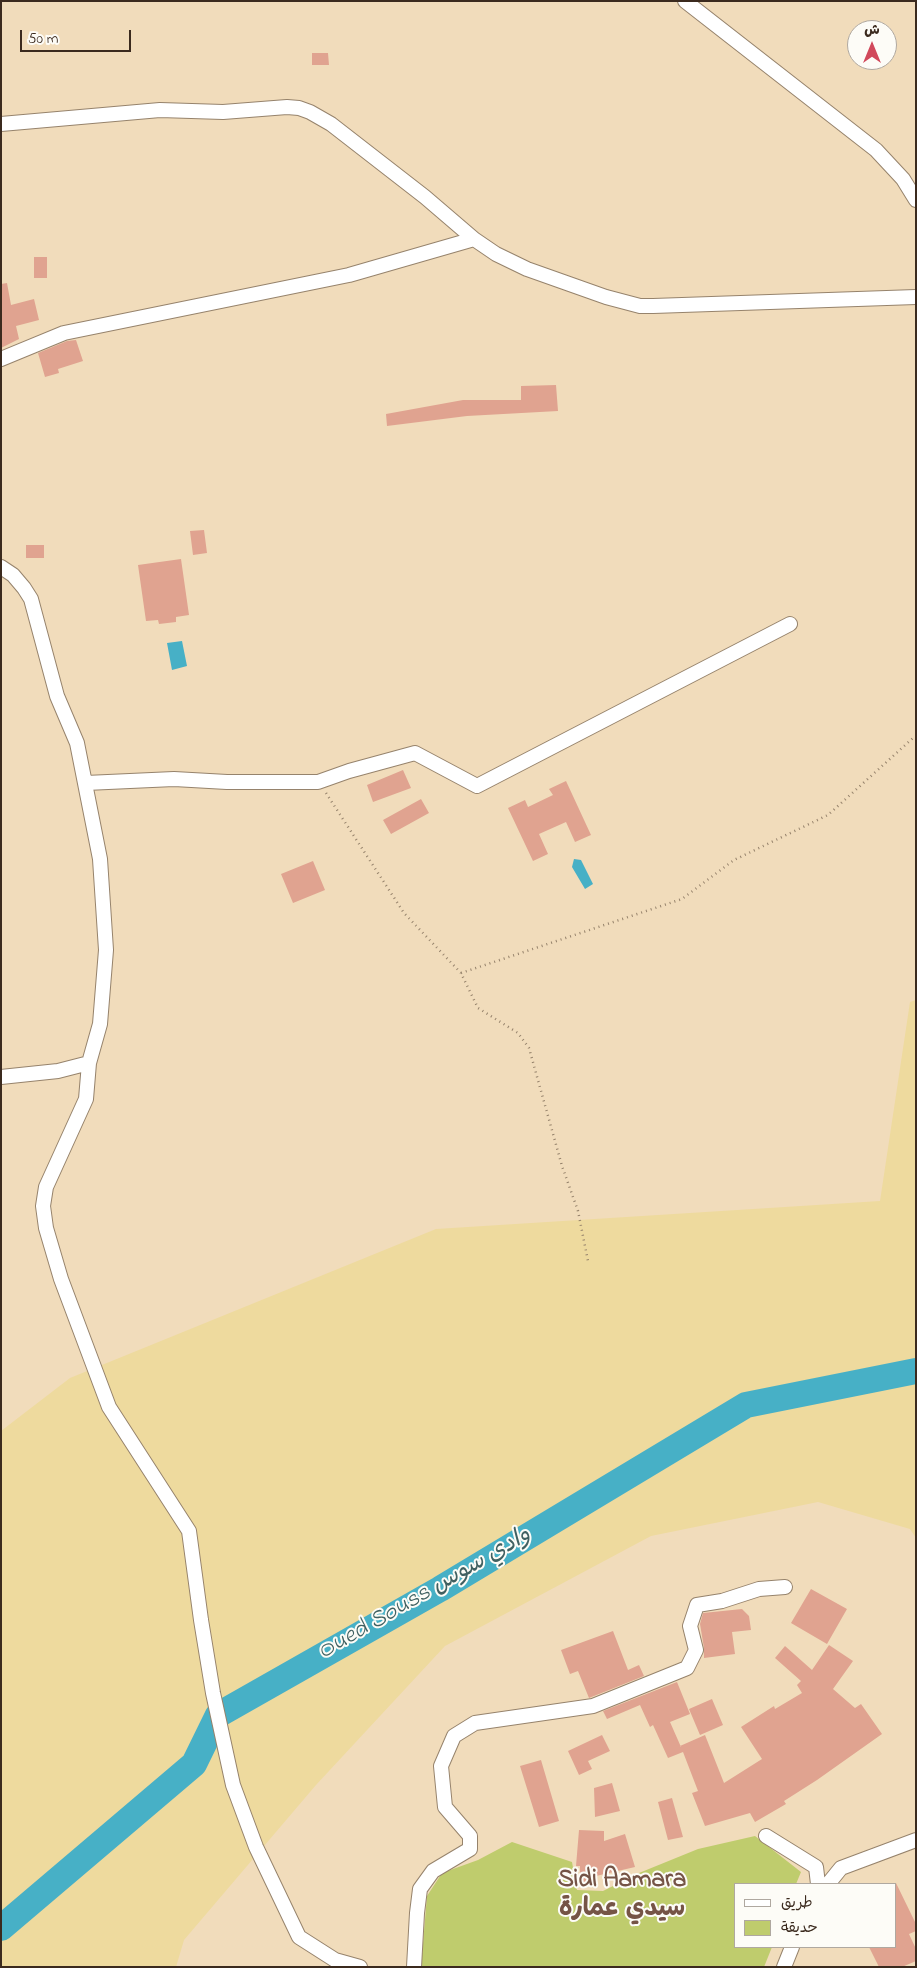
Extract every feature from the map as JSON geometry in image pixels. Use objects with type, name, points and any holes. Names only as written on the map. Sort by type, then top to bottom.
[{"type":"street","points":[[685,1],[876,150],[903,179],[916,200]]},
{"type":"street","points":[[1,124],[160,110],[224,112],[288,106],[299,108],[331,124],[425,197],[474,239],[496,254],[527,269],[606,297],[640,306],[916,297]]},
{"type":"street","points":[[1,359],[64,333],[349,276],[474,239]]},
{"type":"street","points":[[1,567],[13,575],[31,600],[57,696],[77,743],[100,859],[106,950],[100,1024],[89,1063],[86,1099],[46,1187],[43,1206],[46,1228],[52,1251],[109,1407],[189,1531],[213,1693],[233,1785],[256,1847],[299,1937],[335,1960],[360,1967]]},
{"type":"street","points":[[86,783],[174,779],[227,782],[318,782],[349,771],[415,753],[477,786],[790,624]]},
{"type":"street","points":[[1,1076],[58,1071],[89,1063]]},
{"type":"street","points":[[414,1967],[420,1889],[433,1871],[470,1849],[470,1836],[445,1807],[441,1766],[454,1736],[475,1723],[594,1706],[687,1668],[696,1650],[690,1626],[697,1606],[759,1590],[785,1587]]},
{"type":"street","points":[[766,1836],[816,1867],[818,1883]]},
{"type":"street","points":[[829,1883],[841,1868],[916,1840]]},
{"type":"street","points":[[784,1967],[792,1948]]},
{"type":"path","points":[[461,973],[682,899],[734,860],[828,815],[913,738]]},
{"type":"path","points":[[318,782],[400,907],[461,973],[478,1008],[518,1033],[530,1048],[562,1166],[578,1212],[588,1261]]},
{"type":"green space","points":[[755,1836],[801,1872],[796,1883],[734,1883],[734,1948],[772,1948],[764,1967],[421,1967],[427,1896],[442,1873],[478,1860],[512,1842],[572,1862],[577,1890],[603,1891],[639,1873],[698,1849]]},
{"type":"sand","points":[[916,1000],[916,1538],[910,1529],[818,1502],[651,1536],[445,1646],[316,1785],[184,1940],[176,1967],[1,1967],[1,1431],[70,1378],[436,1229],[880,1201],[910,1002]]},
{"type":"water","points":[[182,641],[187,666],[172,670],[167,643]]},
{"type":"water","points":[[574,859],[581,860],[593,884],[585,889],[572,867]]},
{"type":"building","points":[[312,53],[328,53],[329,65],[312,65]]},
{"type":"building","points":[[34,257],[47,257],[47,278],[34,278]]},
{"type":"building","points":[[7,283],[11,305],[34,299],[39,320],[16,326],[19,339],[1,348],[1,284]]},
{"type":"building","points":[[76,340],[83,361],[58,369],[59,373],[45,377],[38,353],[67,341]]},
{"type":"building","points":[[556,385],[558,411],[467,416],[387,426],[386,414],[463,400],[521,400],[521,386]]},
{"type":"building","points":[[204,530],[207,553],[193,555],[190,531]]},
{"type":"building","points":[[26,545],[44,545],[44,558],[26,558]]},
{"type":"building","points":[[181,559],[189,615],[176,617],[176,622],[159,624],[158,620],[146,621],[138,565]]},
{"type":"building","points":[[403,770],[411,788],[373,802],[367,785]]},
{"type":"building","points":[[566,781],[591,835],[575,842],[566,822],[539,834],[548,854],[533,861],[508,808],[525,800],[528,807],[553,795],[549,789]]},
{"type":"building","points":[[421,799],[429,813],[391,834],[383,820]]},
{"type":"building","points":[[313,861],[325,890],[293,903],[281,874]]},
{"type":"building","points":[[811,1589],[847,1609],[827,1644],[791,1623]]},
{"type":"building","points":[[742,1609],[749,1616],[751,1630],[732,1632],[735,1654],[704,1658],[700,1624],[703,1613]]},
{"type":"building","points":[[613,1631],[628,1670],[639,1665],[644,1676],[589,1698],[578,1671],[570,1674],[561,1650]]},
{"type":"building","points":[[829,1645],[853,1661],[833,1689],[855,1708],[861,1704],[882,1734],[784,1801],[786,1804],[755,1822],[750,1813],[705,1826],[692,1793],[698,1791],[683,1752],[668,1758],[653,1725],[650,1727],[640,1705],[607,1719],[603,1711],[677,1682],[690,1714],[670,1722],[680,1746],[705,1735],[724,1783],[762,1759],[741,1727],[774,1706],[775,1709],[802,1693],[797,1685],[801,1681],[775,1658],[785,1646],[812,1670]]},
{"type":"building","points":[[712,1699],[723,1725],[700,1735],[689,1709]]},
{"type":"building","points":[[602,1735],[610,1751],[588,1761],[592,1769],[579,1775],[568,1751]]},
{"type":"building","points":[[541,1760],[559,1821],[539,1827],[520,1766]]},
{"type":"building","points":[[612,1783],[620,1811],[595,1817],[594,1788]]},
{"type":"building","points":[[672,1798],[683,1837],[668,1840],[658,1802]]},
{"type":"building","points":[[579,1830],[604,1831],[604,1841],[625,1834],[635,1867],[596,1876],[596,1884],[580,1884],[580,1866],[576,1866]]},
{"type":"building","points":[[897,1885],[916,1924],[916,1931],[909,1934],[916,1949],[916,1961],[902,1967],[879,1967],[870,1948],[897,1948]]},
{"type":"waterway","name":"Oued Souss وادي سوس","points":[[1,1928],[194,1764],[218,1715],[440,1589],[746,1405],[916,1371]]},
{"type":"district","name":"Sidi Aamara سيدي عمارة","points":[[622,1896]]}]
